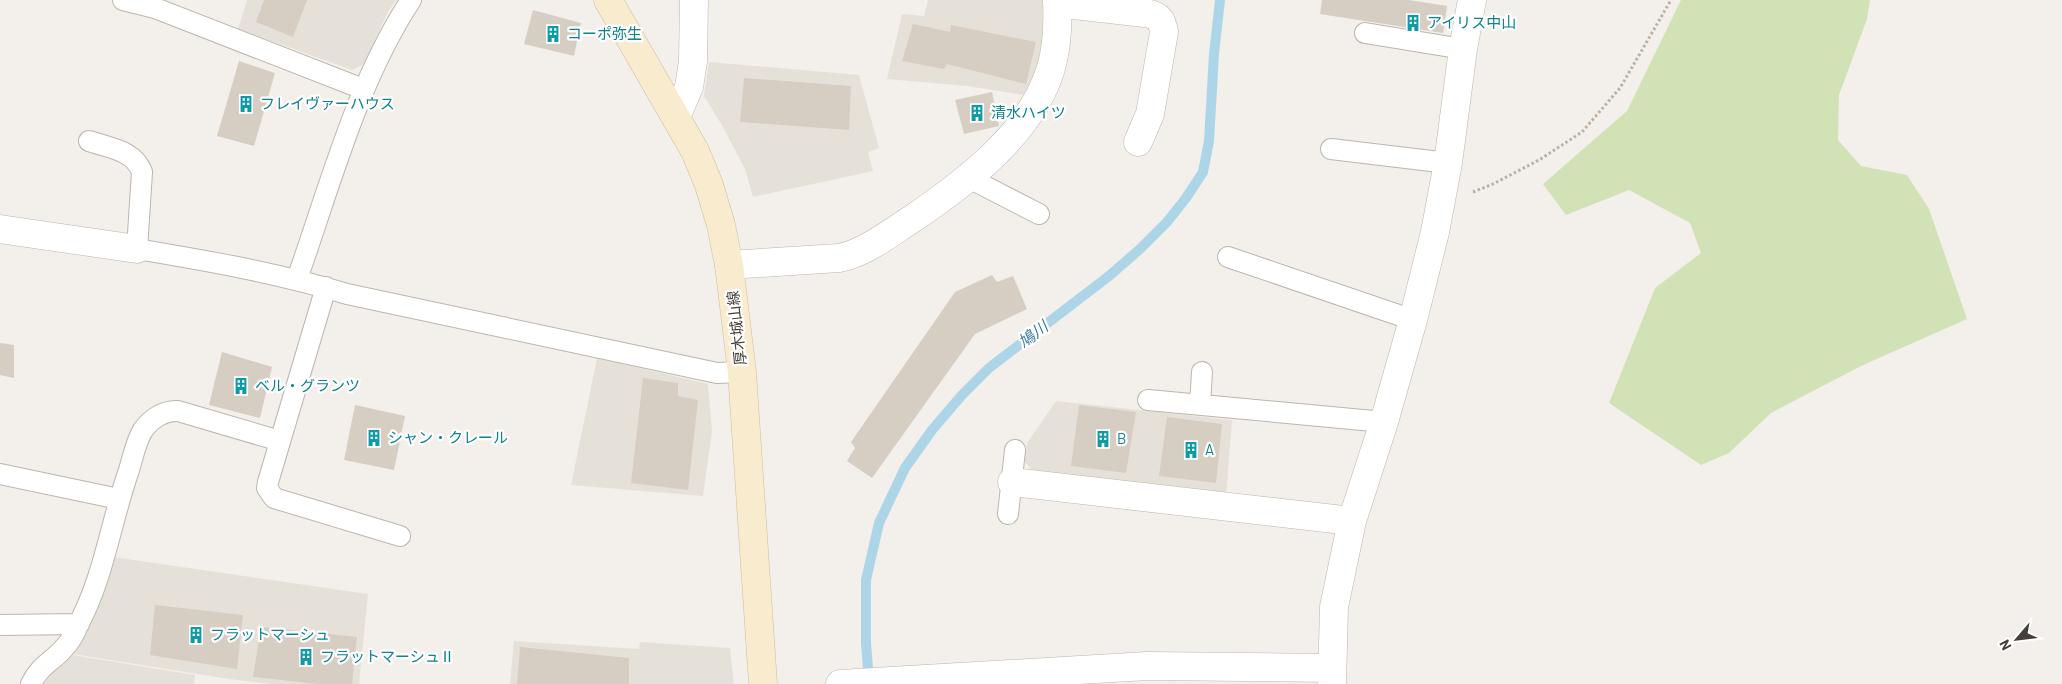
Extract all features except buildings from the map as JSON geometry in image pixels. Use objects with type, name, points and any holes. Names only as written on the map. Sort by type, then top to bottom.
[{"type":"main road","name":"厚木城山線","points":[[608,0],[695,151],[710,185],[721,225],[729,265],[742,372],[763,684]]},
{"type":"street","points":[[676,117],[689,87],[693,61],[694,0]]},
{"type":"street","points":[[840,684],[914,679],[1045,678],[1147,666],[1332,676],[1334,607],[1352,521],[1384,422],[1413,320],[1441,204],[1463,49],[1472,0]]},
{"type":"street","points":[[729,265],[839,258],[852,255],[899,227],[969,178],[1008,141],[1038,97],[1052,67],[1057,2],[1146,13],[1155,15],[1162,22],[1164,32],[1150,114],[1138,142]]},
{"type":"street","points":[[0,229],[137,249]]},
{"type":"street","points":[[1012,482],[1352,521]]},
{"type":"lane","points":[[123,0],[155,8],[363,89]]},
{"type":"lane","points":[[298,279],[363,89],[401,15],[411,0]]},
{"type":"lane","points":[[1365,33],[1463,49]]},
{"type":"lane","points":[[89,141],[128,154],[139,164],[142,172],[137,249],[229,264],[298,279],[347,294],[717,373],[742,372]]},
{"type":"lane","points":[[1331,149],[1448,163]]},
{"type":"lane","points":[[969,178],[1039,214]]},
{"type":"lane","points":[[1228,256],[1413,320]]},
{"type":"lane","points":[[326,287],[268,482],[268,488],[274,498],[400,536]]},
{"type":"lane","points":[[1200,405],[1202,372]]},
{"type":"lane","points":[[1148,400],[1384,422]]},
{"type":"lane","points":[[32,684],[40,669],[64,649],[79,624],[101,568],[119,499],[142,431],[162,414],[170,410],[280,441]]},
{"type":"lane","points":[[1008,514],[1015,450]]},
{"type":"lane","points":[[0,474],[119,499]]},
{"type":"lane","points":[[0,625],[79,624]]},
{"type":"path","points":[[1441,204],[1493,184],[1532,164],[1582,132],[1620,88],[1671,0]]},
{"type":"shaded area","points":[[247,0],[396,0],[388,12],[363,65],[352,70],[238,29]]},
{"type":"shaded area","points":[[928,0],[1045,0],[1044,44],[1037,74],[1024,95],[967,86],[887,79],[902,14],[924,16]]},
{"type":"shaded area","points":[[709,62],[859,75],[879,148],[868,152],[873,171],[753,197],[745,169],[704,96]]},
{"type":"shaded area","points":[[597,358],[708,384],[712,431],[703,496],[571,485]]},
{"type":"shaded area","points":[[1056,401],[1232,420],[1226,497],[1035,473],[1024,461],[1027,443]]},
{"type":"shaded area","points":[[113,557],[368,594],[359,684],[272,684],[73,654],[82,641],[100,600]]},
{"type":"shaded area","points":[[514,641],[639,649],[640,642],[730,648],[734,684],[510,684]]},
{"type":"shaded area","points":[[72,655],[195,675],[194,684],[43,684],[56,667]]},
{"type":"green space","points":[[1681,0],[1870,0],[1867,19],[1839,95],[1838,140],[1861,166],[1907,175],[1929,209],[1967,319],[1863,365],[1771,413],[1729,453],[1701,465],[1609,403],[1655,288],[1701,253],[1690,223],[1629,190],[1566,215],[1543,184],[1627,111]]},
{"type":"waterway","name":"鳩川","points":[[869,681],[866,643],[866,580],[879,523],[905,468],[932,430],[962,395],[989,368],[1109,276],[1167,222],[1186,198],[1203,172],[1209,141],[1214,54],[1220,0]]},
{"type":"place","name":"アイリス中山","points":[[1413,23]]},
{"type":"place","name":"コーポ弥生","points":[[553,34]]},
{"type":"place","name":"フレイヴァーハウス","points":[[246,104]]},
{"type":"place","name":"清水ハイツ","points":[[977,113]]},
{"type":"place","name":"ベル・グランツ","points":[[241,386]]},
{"type":"place","name":"シャン・クレール","points":[[374,438]]},
{"type":"place","name":"B","points":[[1103,439]]},
{"type":"place","name":"A","points":[[1191,450]]},
{"type":"place","name":"フラットマーシュ","points":[[196,635]]},
{"type":"place","name":"フラットマーシュⅡ","points":[[306,657]]}]
